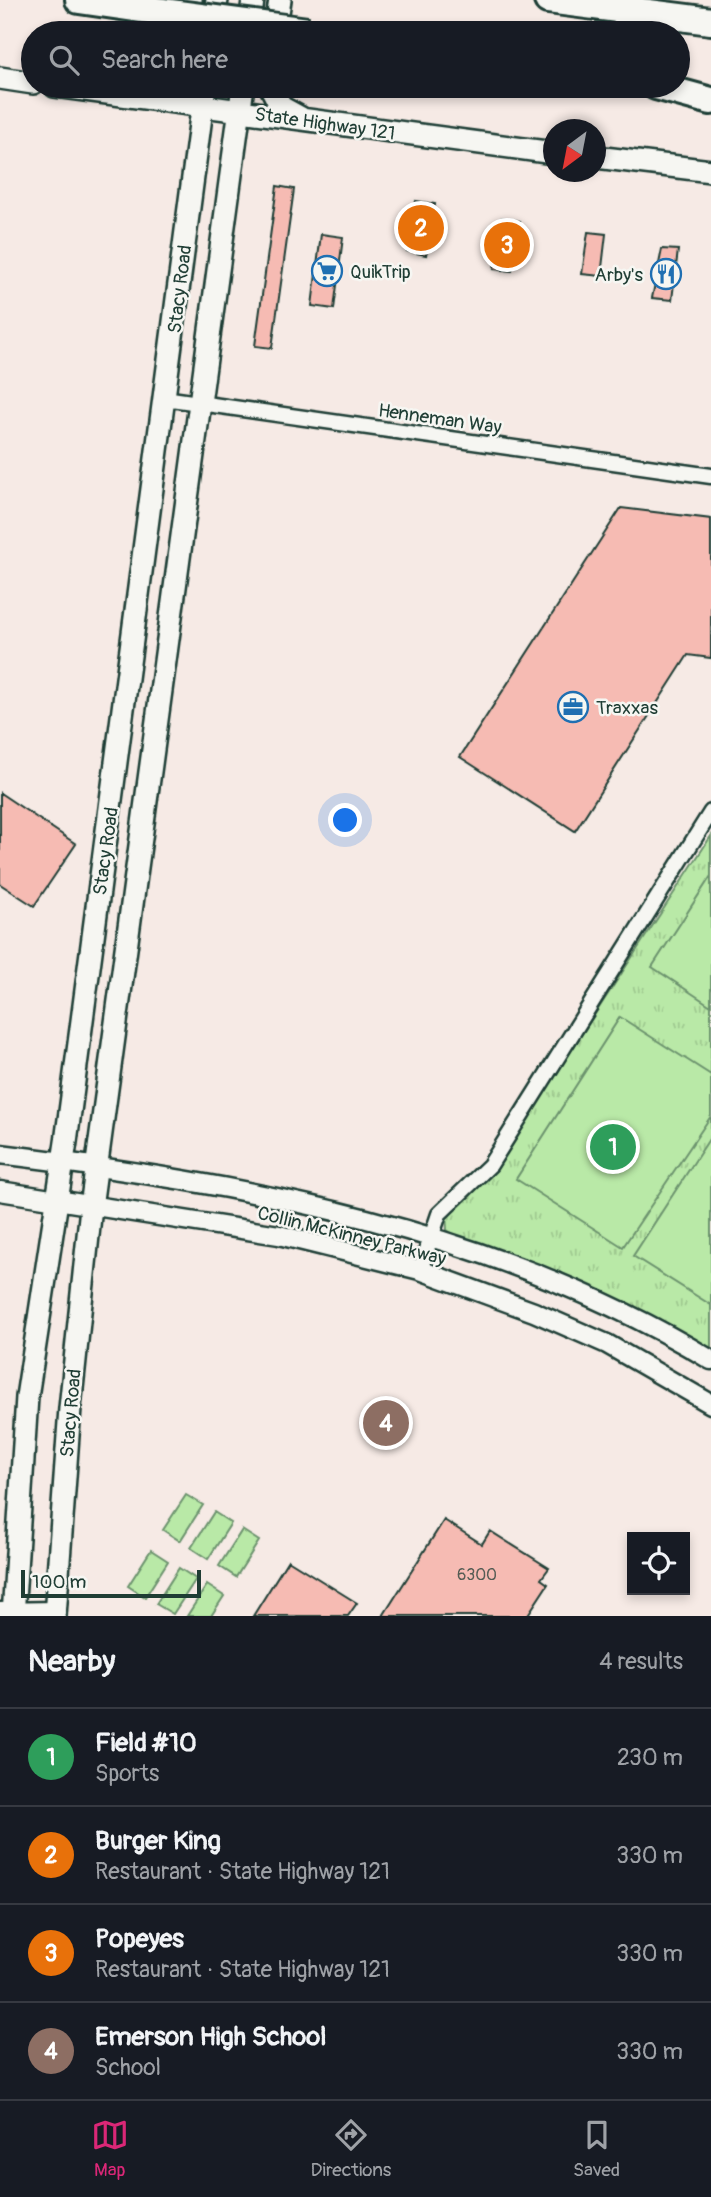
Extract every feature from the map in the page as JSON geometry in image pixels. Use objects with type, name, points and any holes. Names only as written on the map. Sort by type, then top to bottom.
[{"type":"highway","points":[[79,0],[232,21]]},
{"type":"highway","points":[[548,0],[711,22]]},
{"type":"highway","points":[[690,82],[711,85]]},
{"type":"highway","points":[[690,95],[711,101]]},
{"type":"main road","points":[[188,21],[191,0]]},
{"type":"main road","points":[[214,21],[217,0]]},
{"type":"main road","points":[[250,21],[253,0]]},
{"type":"main road","points":[[277,21],[280,0]]},
{"type":"main road","points":[[0,78],[21,81]]},
{"type":"main road","name":"Stacy Road","points":[[9,1612],[27,1397],[64,1162],[203,98]]},
{"type":"main road","name":"State Highway 121","points":[[208,98],[240,111],[543,152]]},
{"type":"main road","name":"Stacy Road","points":[[55,1613],[70,1408],[91,1207],[242,98]]},
{"type":"main road","points":[[276,98],[281,107],[303,120]]},
{"type":"main road","points":[[606,159],[711,170]]},
{"type":"main road","points":[[116,761],[152,767]]},
{"type":"street","name":"Henneman Way","points":[[164,398],[711,475]]},
{"type":"street","points":[[420,1270],[439,1214],[490,1165],[711,812]]},
{"type":"street","name":"Collin McKinney Parkway","points":[[0,1154],[276,1197],[430,1235],[515,1264],[607,1304],[711,1360]]},
{"type":"street","name":"Collin McKinney Parkway","points":[[0,1191],[279,1235],[420,1270],[534,1312],[607,1345],[711,1405]]},
{"type":"street","points":[[9,1612],[55,1613]]},
{"type":"green space","points":[[711,836],[711,1352],[552,1271],[455,1235],[447,1230],[446,1213],[494,1169]]},
{"type":"green space","points":[[711,876],[711,1006],[652,967]]},
{"type":"green space","points":[[620,1017],[711,1075],[711,1116],[623,1247],[516,1179]]},
{"type":"green space","points":[[711,1136],[711,1305],[633,1256]]},
{"type":"green space","points":[[186,1495],[203,1505],[180,1541],[163,1530]]},
{"type":"green space","points":[[214,1512],[231,1523],[208,1559],[191,1548]]},
{"type":"green space","points":[[242,1530],[259,1541],[236,1577],[219,1566]]},
{"type":"green space","points":[[151,1550],[168,1561],[145,1597],[128,1586]]},
{"type":"green space","points":[[179,1568],[196,1579],[173,1614],[156,1604]]},
{"type":"green space","points":[[207,1585],[224,1596],[211,1616],[187,1616]]},
{"type":"building","points":[[277,186],[294,189],[272,348],[255,346]]},
{"type":"building","points":[[416,201],[435,204],[426,255],[407,251]]},
{"type":"building","points":[[502,218],[520,221],[512,271],[494,269]]},
{"type":"building","points":[[588,232],[606,234],[601,276],[582,274]]},
{"type":"building","name":"QuikTrip","points":[[321,234],[343,237],[334,309],[312,306]]},
{"type":"building","name":"Arby's","points":[[662,249],[678,250],[672,300],[652,298]]},
{"type":"building","name":"Traxxas","points":[[621,508],[711,519],[711,658],[688,655],[575,831],[460,757]]},
{"type":"building","points":[[0,793],[76,844],[34,906],[0,884]]},
{"type":"building","points":[[444,1520],[482,1544],[490,1531],[549,1568],[541,1579],[548,1584],[527,1616],[383,1616]]},
{"type":"building","points":[[288,1560],[357,1603],[348,1616],[253,1616]]},
{"type":"place","name":"Burger King","points":[[421,228]]},
{"type":"place","name":"Popeyes","points":[[507,245]]},
{"type":"place","name":"QuikTrip","points":[[327,271]]},
{"type":"place","name":"Arby's","points":[[666,274]]},
{"type":"place","name":"Traxxas","points":[[573,707]]},
{"type":"place","name":"Field #10","points":[[613,1147]]},
{"type":"place","name":"Emerson High School","points":[[386,1423]]}]
